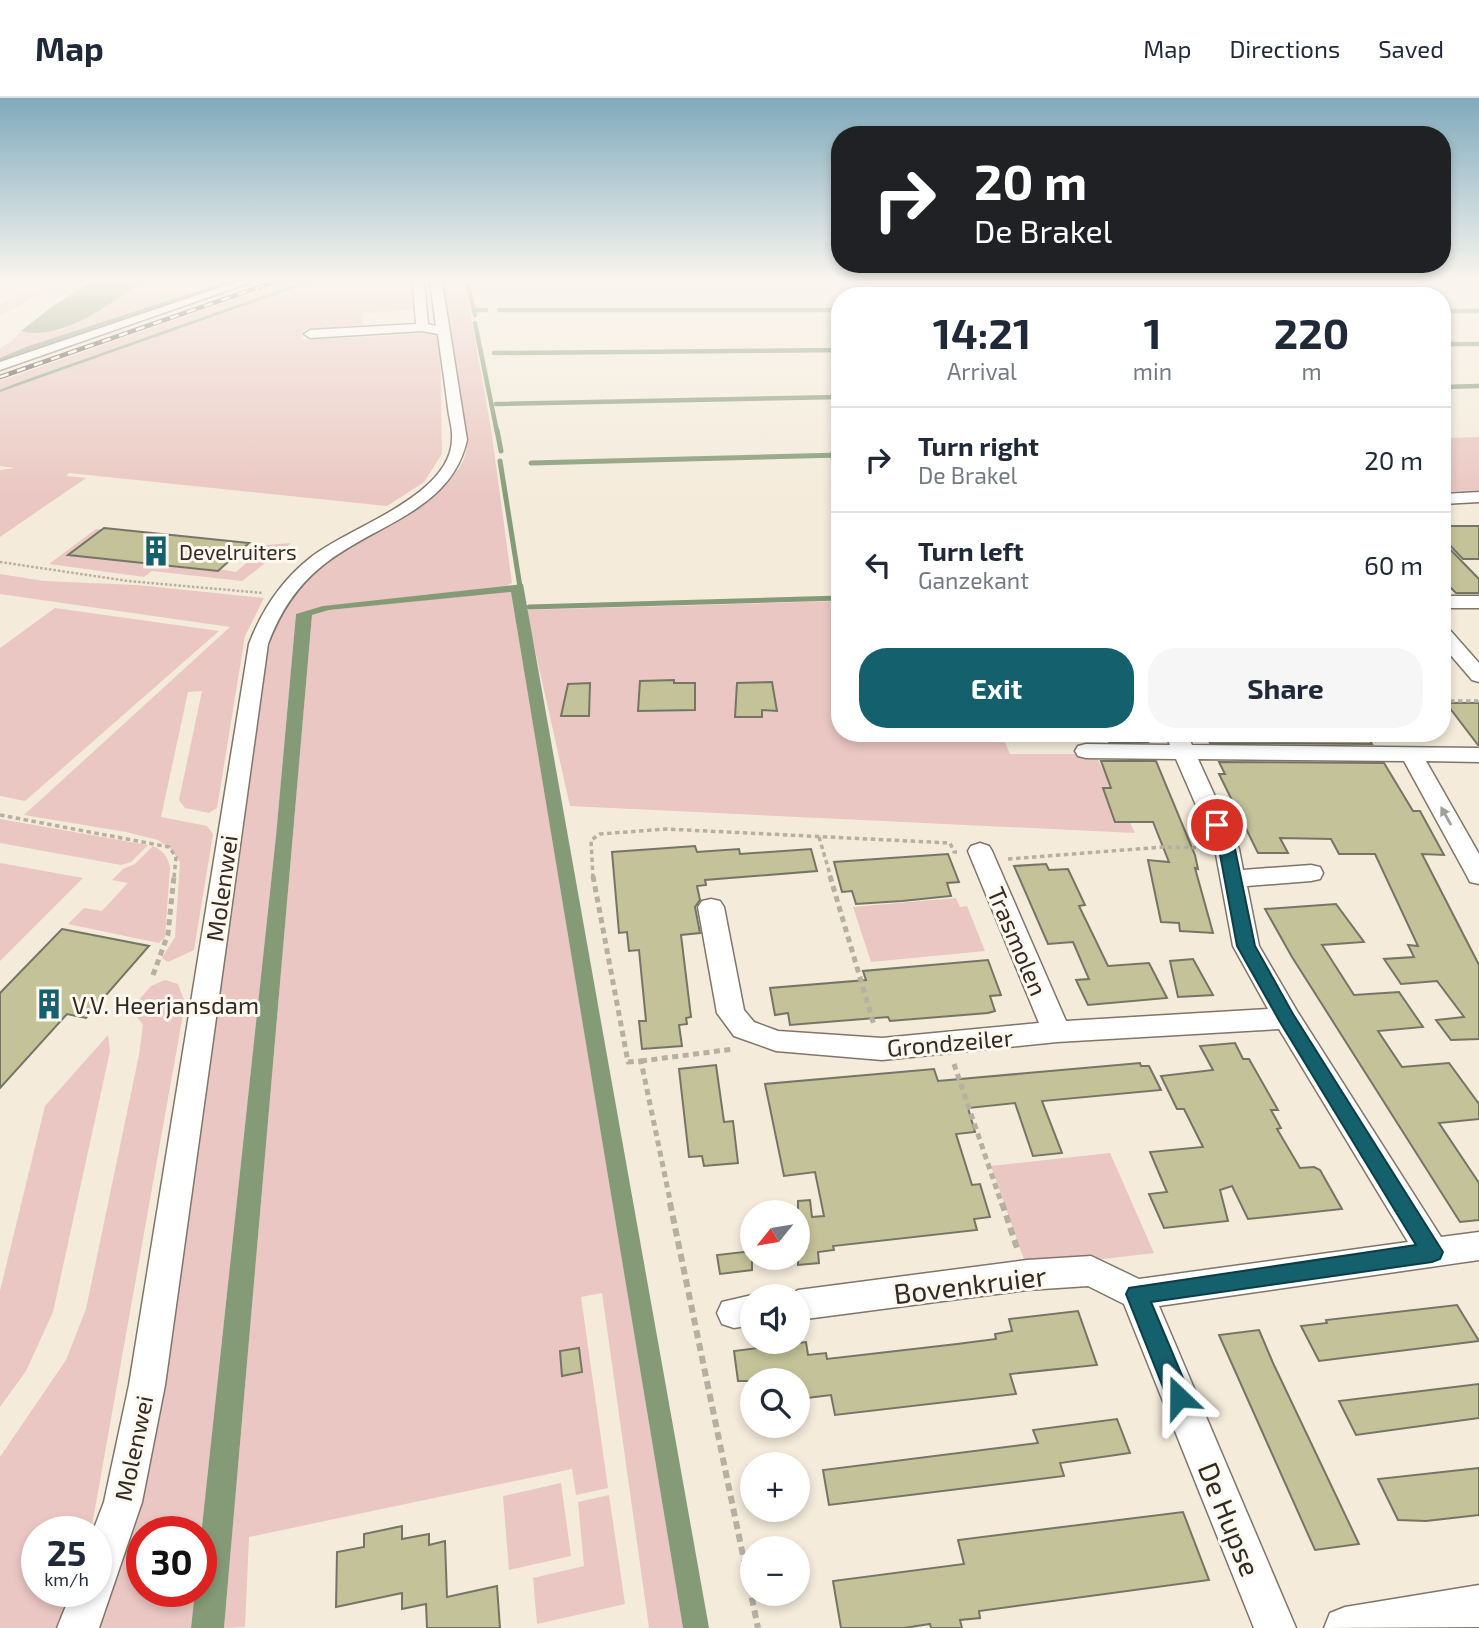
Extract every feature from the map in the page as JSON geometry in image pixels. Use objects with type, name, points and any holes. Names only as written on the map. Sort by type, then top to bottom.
[{"type":"street","points":[[0,366],[37,353]]},
{"type":"street","name":"Molenwei","points":[[112,1534],[123,1502],[147,1385],[255,656],[262,631],[302,573],[324,556],[431,490],[448,473],[456,458],[460,440],[447,353]]},
{"type":"street","points":[[1451,499],[1479,497]]},
{"type":"street","points":[[1451,602],[1479,602]]},
{"type":"street","points":[[1451,643],[1479,676]]},
{"type":"street","points":[[1181,743],[1227,849],[1246,946],[1287,1018],[1432,1252]]},
{"type":"street","points":[[1086,751],[1181,743],[1412,755],[1479,755]]},
{"type":"street","points":[[1412,755],[1479,876]]},
{"type":"street","name":"Trasmolen","points":[[979,851],[1057,1032]]},
{"type":"street","points":[[1233,879],[1311,873]]},
{"type":"street","name":"Grondzeiler","points":[[711,907],[732,1013],[744,1029],[776,1041],[882,1049],[1057,1032],[1287,1018]]},
{"type":"street","points":[[1137,1294],[1479,1246]]},
{"type":"street","name":"Bovenkruier","points":[[810,1303],[1027,1275],[1091,1272],[1137,1294]]},
{"type":"street","name":"De Hupse","points":[[1137,1294],[1275,1628]]},
{"type":"street","points":[[1345,1628],[1479,1606]]},
{"type":"street","points":[[78,1628],[86,1607]]},
{"type":"path","points":[[0,562],[128,581],[285,594]]},
{"type":"path","points":[[1451,701],[1479,701]]},
{"type":"path","points":[[0,815],[169,847],[176,857],[168,934],[153,975]]},
{"type":"path","points":[[819,837],[882,1049]]},
{"type":"path","points":[[641,1061],[776,1041]]},
{"type":"path","points":[[947,1043],[1027,1275]]},
{"type":"shaded area","points":[[0,353],[14,353],[0,358]]},
{"type":"shaded area","points":[[11,353],[22,353],[0,361],[0,358]]},
{"type":"shaded area","points":[[22,353],[31,353],[0,364],[0,361]]},
{"type":"shaded area","points":[[79,353],[102,353],[0,390],[0,381]]},
{"type":"shaded area","points":[[101,353],[109,353],[0,392],[17,383]]},
{"type":"shaded area","points":[[109,353],[440,353],[442,454],[424,482],[387,506],[69,473],[66,476],[86,478],[0,537],[0,470],[16,468],[0,466],[0,392]]},
{"type":"shaded area","points":[[454,353],[478,353],[512,583],[506,586],[296,614],[276,836],[203,1516],[135,1516],[269,646],[278,621],[307,580],[346,548],[420,502],[450,479],[465,456],[467,437]]},
{"type":"shaded area","points":[[1479,437],[1479,490],[1451,492],[1451,438]]},
{"type":"shaded area","points":[[96,529],[239,544],[214,568],[236,572],[267,545],[291,543],[242,581],[152,571],[144,577],[49,564]]},
{"type":"shaded area","points":[[0,574],[44,581],[137,585],[264,598],[245,636],[217,808],[209,813],[185,808],[179,800],[202,691],[188,692],[161,817],[207,826],[213,834],[194,950],[168,962],[162,958],[175,937],[180,862],[171,849],[158,840],[126,832],[24,815],[230,627],[0,594]]},
{"type":"shaded area","points":[[523,584],[709,1628],[683,1628],[511,592],[329,610],[312,615],[224,1628],[191,1628],[193,1607],[217,1607],[217,1516],[203,1516],[276,836],[296,614],[323,606]]},
{"type":"shaded area","points":[[511,591],[683,1628],[649,1628],[602,1293],[581,1297],[608,1488],[576,1495],[572,1469],[249,1537],[245,1627],[224,1628],[312,615],[329,610]]},
{"type":"shaded area","points":[[831,601],[831,742],[1005,742],[1010,754],[1095,754],[1135,833],[570,806],[526,610]]},
{"type":"shaded area","points":[[55,608],[219,631],[25,801],[0,796],[0,648]]},
{"type":"shaded area","points":[[0,819],[148,845],[131,862],[121,865],[0,843]]},
{"type":"shaded area","points":[[153,846],[164,854],[170,867],[165,937],[159,943],[68,924],[84,908],[102,911],[128,883],[112,880],[123,869],[135,864]]},
{"type":"shaded area","points":[[0,863],[83,878],[0,961]]},
{"type":"shaded area","points":[[956,898],[960,907],[967,906],[985,951],[871,962],[853,907]]},
{"type":"shaded area","points":[[165,980],[178,984],[185,1003],[94,1516],[21,1516],[21,1607],[65,1607],[55,1628],[0,1628],[0,1457],[66,1360],[86,1309],[139,1055],[143,1025],[131,1009],[151,986]]},
{"type":"shaded area","points":[[108,1035],[110,1051],[53,1312],[26,1371],[0,1407],[0,1291],[45,1106]]},
{"type":"shaded area","points":[[1110,1153],[1154,1253],[1027,1268],[991,1166]]},
{"type":"shaded area","points":[[561,1483],[571,1556],[509,1570],[503,1496]]},
{"type":"shaded area","points":[[609,1495],[625,1604],[537,1624],[533,1578],[584,1566],[578,1502]]},
{"type":"shaded area","points":[[126,1542],[126,1607],[193,1607],[191,1628],[95,1628],[103,1607],[112,1607],[112,1581]]},
{"type":"building","points":[[1451,526],[1479,526],[1479,559],[1463,559],[1451,546]]},
{"type":"building","name":"Develruiters","points":[[104,528],[249,543],[218,571],[68,555]]},
{"type":"building","points":[[1451,550],[1479,579],[1479,593],[1456,593],[1451,588]]},
{"type":"building","points":[[674,680],[674,683],[695,683],[695,710],[638,711],[640,681]]},
{"type":"building","points":[[772,682],[777,711],[762,710],[762,717],[735,717],[737,683]]},
{"type":"building","points":[[590,683],[589,716],[561,716],[568,684]]},
{"type":"building","points":[[1451,703],[1479,703],[1478,745],[1451,710]]},
{"type":"building","points":[[1371,742],[1372,744],[1210,743]]},
{"type":"building","points":[[1101,761],[1156,761],[1195,855],[1198,869],[1195,868],[1213,933],[1180,931],[1179,923],[1161,922],[1148,860],[1169,862],[1153,822],[1115,822],[1103,788],[1111,788]]},
{"type":"building","points":[[1219,762],[1384,763],[1413,811],[1420,811],[1444,855],[1422,854],[1479,965],[1479,1039],[1451,1040],[1436,1020],[1464,1017],[1437,981],[1401,984],[1384,959],[1414,957],[1408,945],[1418,946],[1375,854],[1339,854],[1331,839],[1280,838],[1288,853],[1258,853],[1219,774],[1225,774]]},
{"type":"building","points":[[695,846],[697,852],[739,849],[740,854],[811,849],[817,871],[705,880],[706,885],[697,886],[700,900],[695,907],[700,933],[681,935],[691,1017],[686,1018],[687,1024],[679,1025],[682,1046],[642,1049],[639,1021],[646,1021],[639,950],[629,951],[627,932],[619,933],[612,852]]},
{"type":"building","points":[[948,854],[959,882],[947,883],[951,896],[902,901],[856,904],[852,891],[842,892],[834,862]]},
{"type":"building","points":[[1046,864],[1049,870],[1068,869],[1085,905],[1079,906],[1108,966],[1149,963],[1167,998],[1088,1005],[1076,980],[1089,979],[1073,942],[1048,944],[1014,866]]},
{"type":"building","points":[[1336,904],[1364,942],[1322,945],[1354,995],[1399,992],[1423,1027],[1378,1031],[1402,1067],[1449,1063],[1479,1104],[1479,1119],[1439,1123],[1479,1183],[1479,1220],[1460,1222],[1292,957],[1265,909]]},
{"type":"building","name":"V.V. Heerjansdam","points":[[62,929],[149,946],[86,1018],[67,1014],[0,1088],[0,993]]},
{"type":"building","points":[[1193,959],[1213,995],[1178,997],[1170,961]]},
{"type":"building","points":[[988,960],[1001,995],[990,996],[995,1011],[988,1013],[790,1025],[788,1013],[775,1015],[770,988],[866,980],[863,971]]},
{"type":"building","points":[[1235,1043],[1243,1059],[1249,1059],[1278,1110],[1271,1110],[1281,1128],[1277,1129],[1300,1168],[1314,1167],[1320,1170],[1342,1209],[1248,1219],[1232,1186],[1220,1190],[1228,1221],[1164,1228],[1149,1194],[1167,1192],[1150,1152],[1203,1147],[1184,1109],[1177,1109],[1161,1076],[1213,1070],[1200,1046]]},
{"type":"building","points":[[1140,1063],[1141,1066],[1149,1066],[1161,1090],[1042,1101],[1062,1153],[1033,1156],[1015,1103],[968,1108],[975,1132],[956,1134],[972,1185],[980,1184],[990,1217],[974,1219],[977,1230],[833,1246],[834,1250],[818,1252],[819,1263],[810,1264],[810,1200],[812,1217],[824,1216],[815,1172],[784,1176],[765,1084],[934,1069],[938,1081]]},
{"type":"building","points":[[716,1065],[724,1122],[733,1121],[738,1163],[704,1166],[702,1156],[689,1157],[679,1069]]},
{"type":"building","points":[[740,1252],[740,1270],[752,1270],[720,1274],[717,1255]]},
{"type":"building","points":[[1457,1305],[1479,1341],[1319,1361],[1301,1326],[1327,1323],[1326,1320]]},
{"type":"building","points":[[1078,1311],[1097,1365],[1010,1374],[1016,1394],[835,1415],[831,1395],[810,1398],[810,1368],[740,1368],[738,1381],[734,1351],[740,1350],[740,1354],[826,1353],[827,1359],[957,1344],[996,1339],[995,1334],[1012,1331],[1009,1319]]},
{"type":"building","points":[[1259,1330],[1359,1544],[1315,1550],[1219,1335]]},
{"type":"building","points":[[579,1348],[582,1372],[562,1376],[560,1351]]},
{"type":"building","points":[[1479,1384],[1479,1418],[1356,1435],[1339,1401]]},
{"type":"building","points":[[1117,1419],[1130,1453],[1060,1463],[1064,1476],[829,1505],[823,1470],[1038,1443],[1033,1430]]},
{"type":"building","points":[[1479,1468],[1479,1515],[1426,1521],[1398,1520],[1378,1479]]},
{"type":"building","points":[[1183,1512],[1209,1580],[979,1611],[980,1618],[960,1620],[962,1628],[931,1628],[930,1624],[904,1628],[841,1628],[833,1581],[964,1564],[958,1540]]},
{"type":"building","points":[[402,1526],[402,1539],[429,1534],[429,1545],[445,1541],[447,1597],[497,1586],[500,1628],[427,1628],[426,1604],[402,1609],[402,1593],[336,1607],[337,1552],[364,1547],[364,1534]]},
{"type":"waterway","points":[[481,353],[497,432]]},
{"type":"waterway","points":[[1451,387],[1479,386]]},
{"type":"waterway","points":[[496,404],[831,397]]},
{"type":"waterway","points":[[497,430],[501,451]]},
{"type":"waterway","points":[[531,463],[831,455]]},
{"type":"waterway","points":[[500,461],[521,593]]},
{"type":"waterway","points":[[529,607],[831,598]]},
{"type":"railway","points":[[0,377],[68,353]]},
{"type":"place","name":"Develruiters","points":[[156,551]]},
{"type":"place","name":"V.V. Heerjansdam","points":[[49,1004]]},
{"type":"route","points":[[1179,1397],[1137,1294],[1432,1252],[1287,1018],[1246,946],[1227,849],[1217,825]]}]
